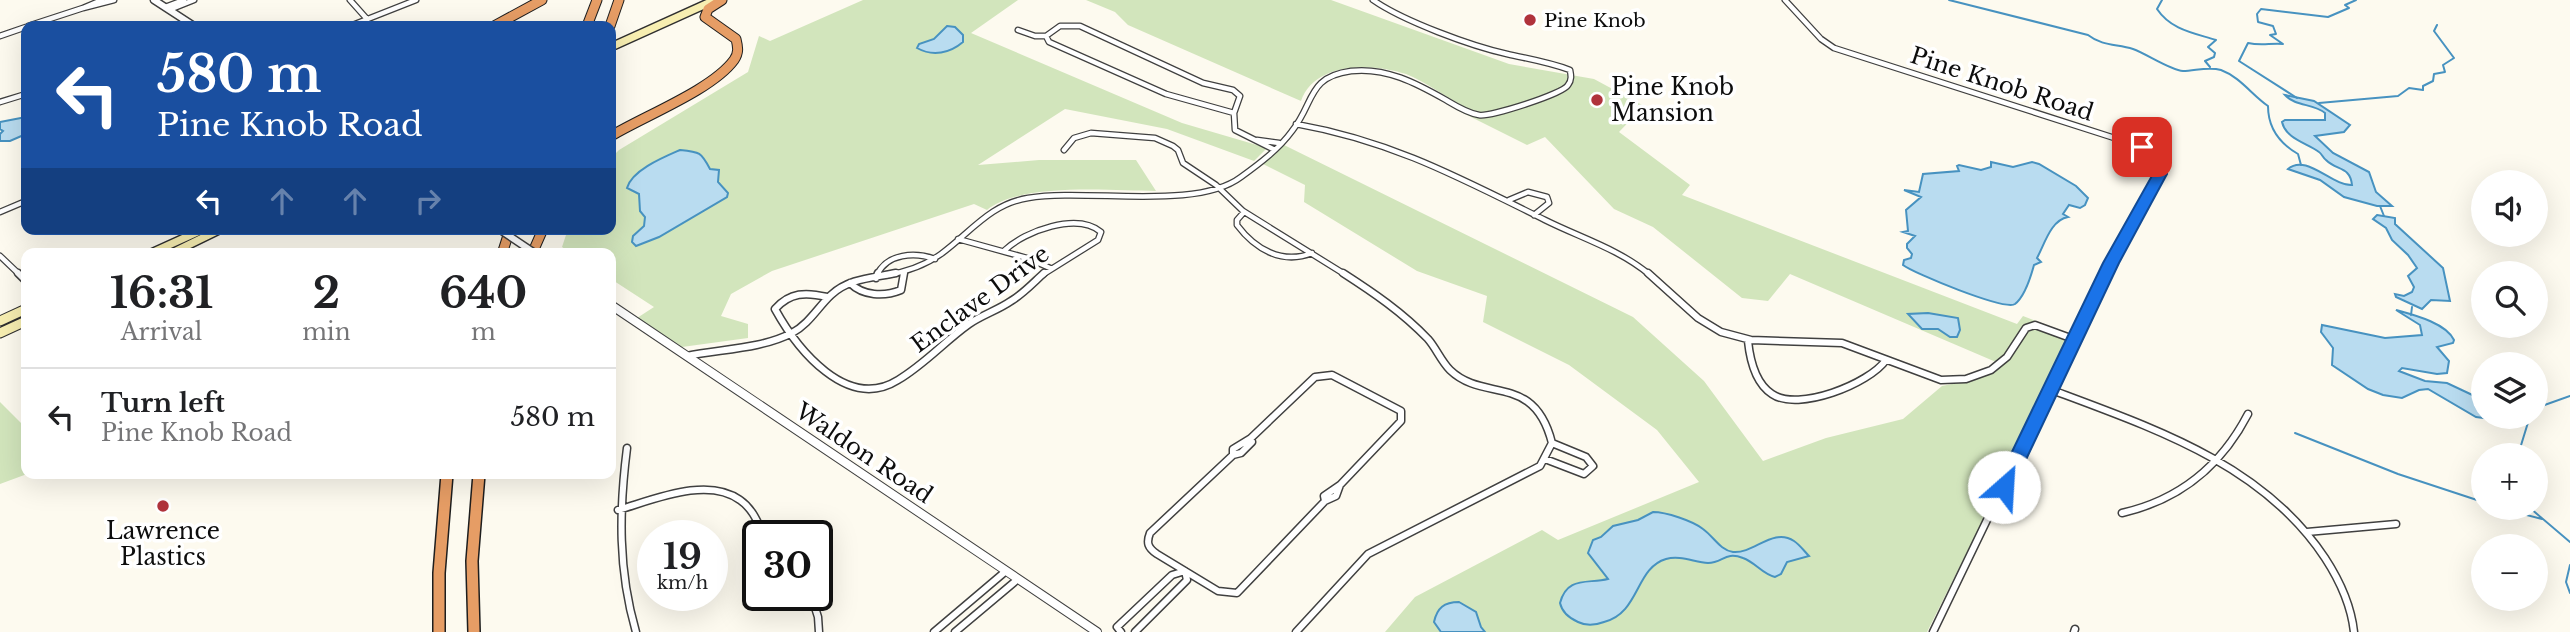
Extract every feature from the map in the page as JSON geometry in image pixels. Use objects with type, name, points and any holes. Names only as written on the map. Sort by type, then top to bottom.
[{"type":"highway","points":[[503,21],[542,0]]},
{"type":"highway","points":[[589,21],[597,0]]},
{"type":"highway","points":[[612,21],[619,0]]},
{"type":"highway","points":[[613,21],[625,0]]},
{"type":"highway","points":[[616,133],[714,77],[732,63],[738,50],[737,41],[708,21],[705,15],[708,9],[722,0]]},
{"type":"highway","points":[[439,632],[439,573],[447,479]]},
{"type":"highway","points":[[474,632],[472,561],[479,479]]},
{"type":"main road","points":[[616,45],[715,0]]},
{"type":"main road","points":[[161,248],[190,235]]},
{"type":"main road","points":[[182,248],[209,235]]},
{"type":"main road","points":[[0,321],[21,311]]},
{"type":"main road","points":[[0,333],[21,323]]},
{"type":"street","points":[[45,21],[102,0]]},
{"type":"street","points":[[83,8],[114,0]]},
{"type":"street","points":[[154,0],[186,21]]},
{"type":"street","points":[[167,8],[184,0]]},
{"type":"street","points":[[167,8],[194,0]]},
{"type":"street","points":[[351,0],[367,19]]},
{"type":"street","points":[[362,21],[416,0]]},
{"type":"street","points":[[687,356],[789,334],[807,321],[836,289],[850,283],[904,273],[935,259],[1001,206],[1023,199],[1181,195],[1220,189],[1236,182],[1279,143],[1296,124],[1316,86],[1327,77],[1367,71],[1399,75],[1458,107],[1485,116],[1555,96],[1563,91],[1571,79],[1570,70],[1560,65],[1505,54],[1399,16],[1373,0]]},
{"type":"street","name":"Pine Knob Road","points":[[1785,0],[1821,39],[1840,50],[2130,143],[2154,153],[2161,159],[2160,174],[2154,187],[2111,263],[1933,632]]},
{"type":"street","points":[[1018,30],[1035,36],[1046,36],[1060,26],[1080,26],[1203,83],[1233,90],[1240,96],[1234,113],[1235,130],[1273,149]]},
{"type":"street","points":[[0,36],[21,29]]},
{"type":"street","points":[[1046,36],[1049,42],[1185,101],[1207,109],[1234,113]]},
{"type":"street","points":[[0,102],[21,96]]},
{"type":"street","points":[[1296,124],[1337,130],[1378,141],[1461,176],[1534,215],[1614,251],[1646,271],[1717,330],[1748,341],[1779,344],[1829,341],[1855,346],[1941,380],[1953,382],[1992,369],[2004,360],[2025,328],[2035,326],[2076,340]]},
{"type":"street","points":[[1064,150],[1074,138],[1091,133],[1155,138],[1178,150],[1183,163],[1220,189],[1244,212],[1390,303],[1430,341],[1440,359],[1458,376],[1525,399],[1547,422],[1552,443],[1545,458],[1526,475],[1368,554],[1296,632]]},
{"type":"street","points":[[1254,140],[1279,143]]},
{"type":"street","points":[[1509,201],[1527,191],[1538,192],[1547,197],[1549,203],[1534,215]]},
{"type":"street","points":[[0,212],[21,203]]},
{"type":"street","points":[[1244,212],[1237,220],[1237,225],[1258,247],[1293,259],[1302,259],[1312,253]]},
{"type":"street","name":"Enclave Drive","points":[[789,334],[812,361],[851,387],[874,390],[885,388],[936,354],[968,325],[1013,300],[1050,268],[1098,240],[1101,232],[1088,225],[1047,226],[1026,232],[1004,250]]},
{"type":"street","points":[[507,235],[526,248]]},
{"type":"street","points":[[958,239],[981,247],[1026,256],[1050,268]]},
{"type":"street","points":[[876,278],[877,271],[888,261],[919,253],[935,259]]},
{"type":"street","points":[[0,256],[21,276]]},
{"type":"street","points":[[850,283],[859,292],[889,295],[901,290],[904,273]]},
{"type":"street","points":[[789,334],[775,314],[781,300],[803,292],[827,297]]},
{"type":"street","name":"Waldon Road","points":[[616,308],[1097,632]]},
{"type":"street","points":[[1748,341],[1752,370],[1773,396],[1783,400],[1796,400],[1852,384],[1877,371],[1886,359]]},
{"type":"street","points":[[1121,632],[1117,627],[1172,575],[1185,571],[1218,591],[1237,593],[1325,501],[1332,500],[1339,493],[1340,485],[1401,421],[1401,411],[1332,375],[1315,377],[1251,438],[1237,445],[1233,449],[1233,455],[1150,533],[1147,540],[1149,548],[1185,571],[1187,580],[1135,632]]},
{"type":"street","points":[[2052,390],[2163,434],[2217,460],[2272,497],[2320,547],[2343,588],[2353,615],[2354,632]]},
{"type":"street","points":[[2122,513],[2168,497],[2192,482],[2217,460],[2239,433],[2248,414]]},
{"type":"street","points":[[1545,458],[1577,473],[1584,474],[1593,466],[1586,457],[1552,443]]},
{"type":"street","points":[[627,448],[618,510],[625,601],[636,632]]},
{"type":"street","points":[[618,510],[683,492],[728,493],[753,509],[757,520]]},
{"type":"street","points":[[2307,532],[2396,524]]},
{"type":"street","points":[[934,632],[1006,571]]},
{"type":"street","points":[[955,632],[1018,579]]},
{"type":"street","points":[[816,611],[819,632]]},
{"type":"green space","points":[[863,0],[1018,0],[971,33],[1182,123],[1267,148],[1254,161],[1167,129],[1065,109],[978,165],[1039,160],[1136,160],[1156,191],[1068,190],[1022,195],[1002,201],[987,210],[974,204],[772,271],[731,294],[721,316],[748,324],[748,338],[682,347],[637,318],[654,307],[616,282],[616,248],[562,247],[566,235],[616,235],[616,153],[748,72],[759,36],[770,41]]},
{"type":"green space","points":[[1086,0],[1331,0],[1509,64],[1594,79],[1644,106],[1619,132],[1690,185],[1682,195],[2017,324],[2023,316],[2075,336],[1927,632],[1385,632],[1415,597],[1542,530],[1558,540],[1699,482],[1657,430],[1569,365],[1483,322],[1487,296],[1417,271],[1304,202],[1305,185],[1263,164],[1284,145],[1633,317],[1704,381],[1763,461],[1826,438],[1903,419],[1942,386],[1962,382],[2003,365],[1790,274],[1768,301],[1742,298],[1653,227],[1614,209],[1545,137],[1527,145],[1457,110],[1463,106],[1406,74],[1378,68],[1346,68],[1319,78],[1308,88],[1301,101],[1128,25],[1115,12]]},
{"type":"green space","points":[[0,402],[21,423],[21,476],[0,484]]},
{"type":"water","points":[[947,26],[955,27],[963,35],[963,42],[953,49],[941,52],[917,48],[919,44],[934,39]]},
{"type":"water","points":[[2285,95],[2314,101],[2350,125],[2344,132],[2315,136],[2333,153],[2369,172],[2376,192],[2392,206],[2377,206],[2344,197],[2320,180],[2288,169],[2295,165],[2311,167],[2336,181],[2352,185],[2346,172],[2292,137],[2282,122],[2325,120],[2325,113]]},
{"type":"water","points":[[21,118],[21,136],[10,141],[0,141],[3,131],[0,129],[0,122]]},
{"type":"water","points":[[680,150],[699,154],[710,169],[719,170],[718,182],[728,193],[727,197],[659,237],[636,246],[632,242],[633,236],[644,226],[645,217],[640,211],[639,194],[627,188],[630,181],[658,160]]},
{"type":"water","points":[[1991,162],[2013,167],[2032,162],[2039,164],[2076,186],[2088,198],[2080,208],[2069,205],[2063,214],[2068,217],[2053,227],[2037,258],[2041,262],[2034,265],[2024,291],[2015,304],[2008,305],[1978,297],[1903,265],[1904,260],[1911,258],[1907,244],[1915,236],[1903,232],[1908,231],[1906,210],[1921,197],[1904,190],[1919,192],[1923,174],[1959,171],[1959,165],[1981,170],[1991,167]]},
{"type":"water","points":[[2377,215],[2395,218],[2395,224],[2443,268],[2450,301],[2431,300],[2422,309],[2396,297],[2395,294],[2404,296],[2412,292],[2414,287],[2408,276],[2417,268],[2392,240],[2386,228],[2373,219]]},
{"type":"water","points":[[2396,310],[2437,324],[2450,334],[2453,343],[2437,347],[2449,361],[2447,373],[2402,368],[2399,371],[2425,381],[2447,383],[2471,394],[2471,414],[2428,389],[2402,398],[2368,389],[2332,365],[2333,348],[2321,332],[2322,325],[2385,338],[2422,335],[2420,325]]},
{"type":"water","points":[[1928,313],[1958,318],[1960,330],[1957,337],[1950,337],[1938,329],[1922,329],[1908,314]]},
{"type":"water","points":[[1653,512],[1672,515],[1693,523],[1728,551],[1741,552],[1779,537],[1796,543],[1809,556],[1787,562],[1781,574],[1775,577],[1737,556],[1708,563],[1682,558],[1666,559],[1648,571],[1625,610],[1616,617],[1591,625],[1569,617],[1560,603],[1568,589],[1579,583],[1608,579],[1588,553],[1593,540],[1601,537],[1613,526],[1638,520]]},
{"type":"water","points":[[1459,602],[1476,612],[1485,632],[1441,632],[1434,622],[1437,613],[1449,603]]},
{"type":"waterway","points":[[1949,0],[2088,35],[2104,43],[2133,49],[2178,70],[2211,68],[2228,73],[2268,106],[2272,128],[2285,145],[2298,154],[2301,165]]},
{"type":"waterway","points":[[2162,0],[2157,9],[2169,22],[2184,30],[2216,40],[2208,47],[2215,53],[2214,57],[2205,61],[2210,67]]},
{"type":"waterway","points":[[2297,98],[2239,61],[2248,43],[2283,44],[2270,35],[2276,34],[2273,26],[2258,22],[2257,14],[2261,9],[2328,17],[2349,8],[2345,5],[2356,0]]},
{"type":"waterway","points":[[2319,103],[2398,96],[2409,88],[2423,90],[2423,86],[2433,81],[2434,74],[2445,72],[2443,65],[2454,58],[2434,31],[2437,25]]},
{"type":"waterway","points":[[2380,206],[2384,216]]},
{"type":"waterway","points":[[2411,315],[2412,307]]},
{"type":"waterway","points":[[2548,404],[2570,396]]},
{"type":"waterway","points":[[2522,443],[2526,429]]},
{"type":"waterway","points":[[2295,433],[2398,474],[2471,498]]},
{"type":"waterway","points":[[2544,520],[2570,542]]},
{"type":"waterway","points":[[2570,565],[2566,582],[2570,593]]},
{"type":"place","name":"Pine Knob","points":[[1530,20]]},
{"type":"place","name":"Pine Knob Mansion","points":[[1597,100]]},
{"type":"place","name":"Lawrence Plastics","points":[[163,506]]},
{"type":"route","points":[[2004,487],[2111,263],[2160,174],[2161,159],[2142,147]]}]
